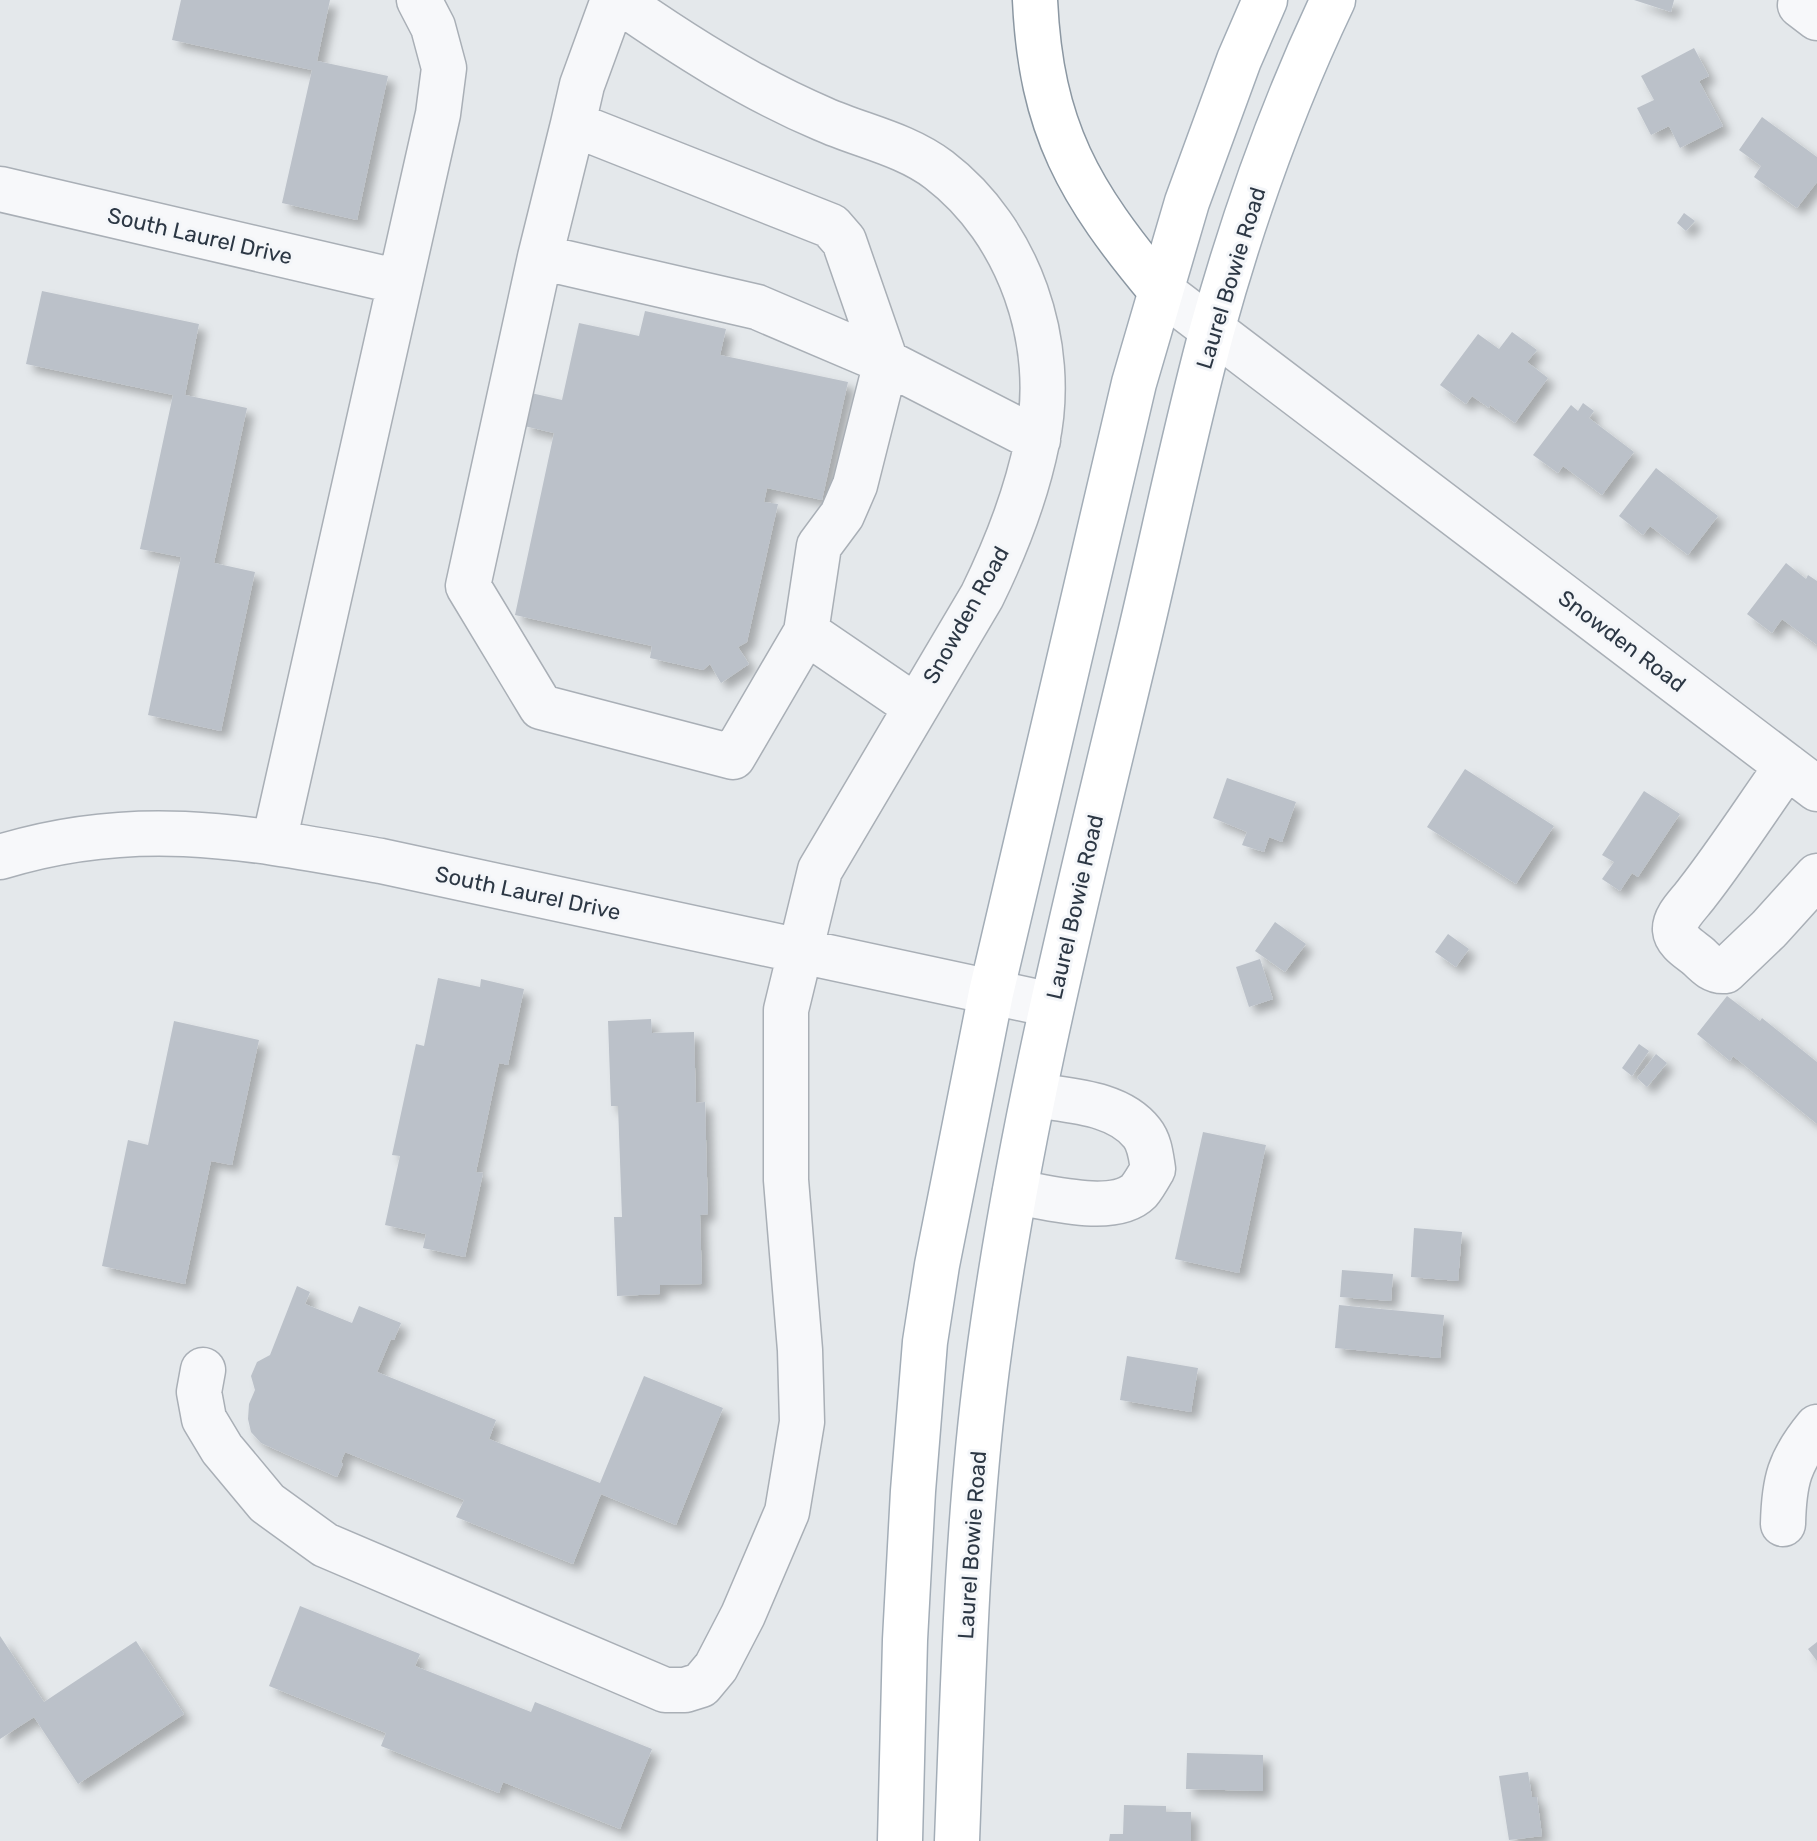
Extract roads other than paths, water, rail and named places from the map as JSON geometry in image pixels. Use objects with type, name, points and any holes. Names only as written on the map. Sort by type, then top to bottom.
[{"type":"main road","points":[[1035,0],[1037,48],[1049,108],[1068,156],[1082,187],[1119,240],[1160,290]]},
{"type":"main road","points":[[900,1841],[905,1640],[913,1491],[925,1342],[937,1265],[991,993],[1109,487],[1160,290],[1187,202],[1239,60],[1265,0]]},
{"type":"main road","name":"Laurel Bowie Road","points":[[957,1841],[969,1574],[987,1369],[1015,1192],[1052,1005],[1212,330],[1263,173],[1291,97],[1333,0]]},
{"type":"street","points":[[274,842],[438,114],[444,68],[433,27],[419,0]]},
{"type":"street","points":[[573,124],[831,226],[844,241],[886,362],[855,485],[842,515],[819,546],[806,632],[733,757],[541,707],[468,586],[540,257],[582,85],[616,0]]},
{"type":"street","name":"Snowden Road","points":[[203,1370],[199,1392],[204,1419],[222,1449],[267,1503],[325,1545],[665,1690],[685,1690],[701,1685],[716,1667],[743,1615],[787,1512],[802,1422],[798,1312],[786,1180],[786,1010],[820,870],[982,596],[1002,555],[1022,500],[1038,440],[1041,352],[1033,313],[1018,272],[998,234],[972,199],[939,170],[912,152],[821,119],[747,81],[677,41],[616,0]]},
{"type":"street","name":"South Laurel Drive","points":[[0,189],[400,282]]},
{"type":"street","points":[[540,257],[757,307],[886,362],[1038,440]]},
{"type":"street","name":"Snowden Road","points":[[1160,290],[1802,777]]},
{"type":"street","points":[[806,632],[916,707]]},
{"type":"street","points":[[1802,777],[1715,870],[1681,915],[1675,933],[1710,967],[1719,972],[1725,971],[1817,876]]},
{"type":"street","name":"South Laurel Drive","points":[[0,857],[69,840],[158,831],[274,842],[381,861],[1052,1005]]},
{"type":"street","points":[[1015,1192],[1098,1204],[1118,1201],[1137,1192],[1153,1169],[1142,1133],[1118,1113],[1034,1095]]},
{"type":"street","points":[[1783,1524],[1784,1491],[1797,1451],[1817,1427]]}]
